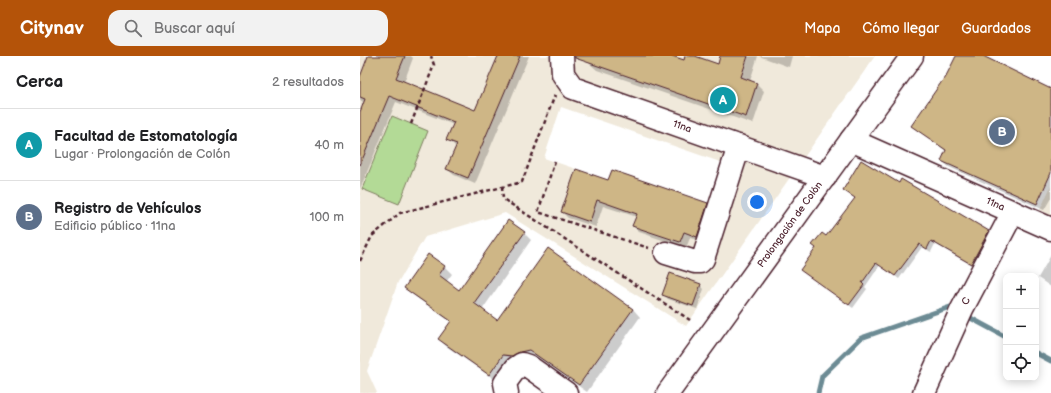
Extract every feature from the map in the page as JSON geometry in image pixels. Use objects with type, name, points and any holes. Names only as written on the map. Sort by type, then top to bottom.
[{"type":"main road","name":"Prolongación de Colón","points":[[668,393],[912,56]]},
{"type":"main road","name":"11na","points":[[562,65],[573,88],[825,177]]},
{"type":"main road","name":"11na","points":[[851,140],[1051,229]]},
{"type":"main road","points":[[666,253],[695,262],[700,262],[703,259],[738,146]]},
{"type":"main road","name":"C","points":[[924,393],[957,318],[1013,212]]},
{"type":"main road","points":[[507,393],[505,383],[516,368],[522,364],[528,366],[566,393]]},
{"type":"path","points":[[411,124],[434,65],[431,56]]},
{"type":"path","points":[[360,261],[372,236],[400,213],[522,182],[562,65]]},
{"type":"path","points":[[555,161],[538,212],[666,253]]},
{"type":"path","points":[[502,187],[504,199],[690,320]]},
{"type":"shaded area","points":[[360,56],[875,56],[686,326],[505,213],[425,237],[398,282],[367,371],[377,393],[360,393]],"holes":[[[561,107],[726,164],[712,205],[667,190],[650,195],[654,184],[612,170],[608,180],[544,158]]]},
{"type":"shaded area","points":[[1051,186],[1051,216],[1040,210]]},
{"type":"green space","points":[[392,116],[428,131],[399,204],[362,189]]},
{"type":"building","points":[[368,56],[405,56],[396,78],[475,110],[498,56],[520,56],[468,178],[446,169],[457,144],[446,140],[454,122],[389,96],[360,165],[360,112],[365,99],[360,97],[360,77]]},
{"type":"building","points":[[575,56],[672,56],[684,60],[685,56],[695,56],[718,64],[720,56],[748,56],[741,77],[757,83],[746,117],[575,58]]},
{"type":"building","points":[[956,56],[983,56],[1051,89],[1051,173],[1037,204],[941,161],[946,150],[911,126],[947,74]]},
{"type":"building","points":[[861,160],[899,183],[901,179],[989,231],[971,264],[931,241],[927,249],[919,244],[895,276],[876,263],[862,283],[864,285],[849,305],[800,270],[816,248],[812,245],[822,233],[826,236],[855,198],[843,190]]},
{"type":"building","points":[[576,169],[608,180],[612,170],[708,203],[697,237],[684,232],[680,242],[632,226],[637,214],[597,200],[590,222],[561,212]]},
{"type":"building","points":[[508,220],[525,232],[474,303],[497,320],[548,248],[633,309],[579,385],[529,350],[512,356],[503,355],[489,375],[438,339],[451,321],[404,288],[428,254],[445,266],[439,275],[459,290]]},
{"type":"building","points":[[670,273],[701,284],[693,306],[662,295]]},
{"type":"waterway","points":[[818,393],[822,376],[861,338],[950,307],[956,310]]},
{"type":"waterway","points":[[965,315],[1003,335]]},
{"type":"waterway","points":[[1039,355],[1051,361]]},
{"type":"place","name":"Facultad de Estomatología","points":[[723,100]]},
{"type":"place","name":"Registro de Vehículos","points":[[1002,132]]}]
